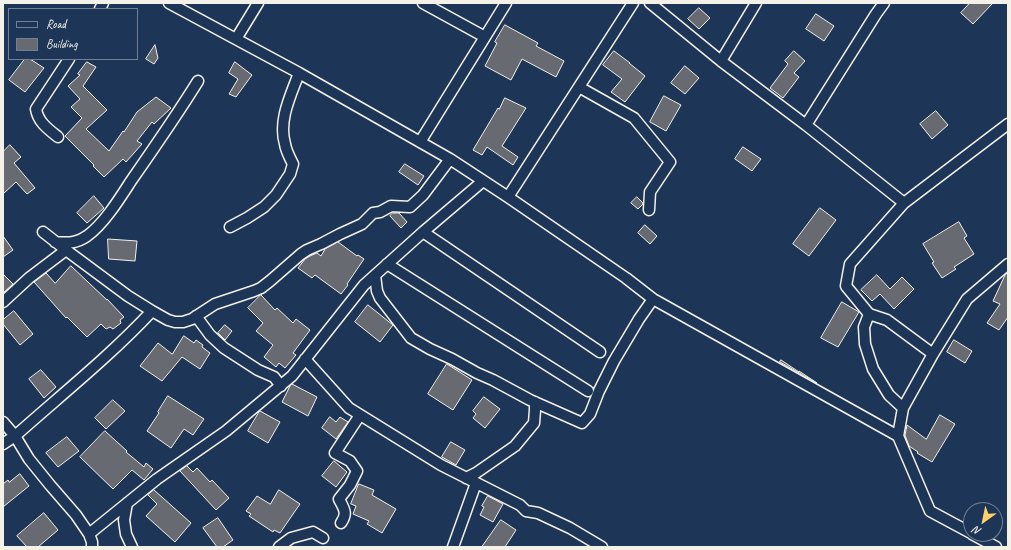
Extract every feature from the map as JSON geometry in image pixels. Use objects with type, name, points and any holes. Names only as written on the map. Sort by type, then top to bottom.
[{"type":"street","points":[[170,3],[299,73],[450,159],[626,278],[653,299],[898,436]]},
{"type":"street","points":[[236,39],[258,3]]},
{"type":"street","points":[[423,3],[484,37]]},
{"type":"street","points":[[420,142],[506,3]]},
{"type":"street","points":[[508,197],[633,3]]},
{"type":"street","points":[[650,3],[904,203]]},
{"type":"street","points":[[721,60],[756,3]]},
{"type":"street","points":[[806,125],[884,3]]},
{"type":"street","points":[[58,137],[41,121],[38,117],[36,109],[67,60]]},
{"type":"street","points":[[230,227],[264,207],[276,195],[290,174],[293,164],[285,144],[283,132],[285,109],[299,73]]},
{"type":"street","points":[[55,242],[72,243],[87,236],[98,225],[112,209],[175,118],[198,81]]},
{"type":"street","points":[[579,87],[634,118],[670,162],[650,192],[650,210]]},
{"type":"street","points":[[933,354],[887,320],[869,314],[846,286],[850,264],[904,203],[1008,124]]},
{"type":"street","points":[[43,232],[128,296],[168,320],[183,322],[192,320],[215,304],[261,288],[301,254],[362,224],[373,213],[380,212],[391,206],[410,207],[423,195],[450,159]]},
{"type":"street","points":[[89,534],[157,479],[226,431],[281,386],[306,360],[364,285],[483,181]]},
{"type":"street","points":[[423,232],[600,352]]},
{"type":"street","points":[[3,302],[29,278],[66,250]]},
{"type":"street","points":[[387,264],[588,391]]},
{"type":"street","points":[[963,529],[930,511],[898,436],[903,408],[933,354],[967,299],[1008,264]]},
{"type":"street","points":[[375,275],[380,298],[411,338],[476,373],[493,380],[535,402],[582,422],[590,414],[599,391],[614,361],[639,319],[653,299]]},
{"type":"street","points":[[3,444],[80,379],[129,335],[152,311]]},
{"type":"street","points":[[869,314],[864,327],[865,344],[873,369],[889,395],[903,408]]},
{"type":"street","points":[[196,316],[210,335],[224,348],[258,370],[274,377],[281,386]]},
{"type":"street","points":[[306,360],[349,408],[360,415],[441,465],[520,505],[526,511],[538,513],[570,528],[602,547]]},
{"type":"street","points":[[466,478],[476,473],[514,446],[534,423],[535,402]]},
{"type":"street","points":[[341,523],[345,517],[345,510],[340,498],[350,485],[357,472],[350,461],[335,453],[360,415]]},
{"type":"street","points":[[3,422],[29,459],[76,515],[89,534],[92,547]]},
{"type":"street","points":[[453,547],[476,483]]},
{"type":"street","points":[[127,503],[124,520],[126,534],[132,547]]},
{"type":"street","points":[[279,547],[291,538],[313,532],[323,538]]},
{"type":"street","points":[[987,542],[996,547]]},
{"type":"building","points":[[970,3],[993,3],[973,24],[961,13]]},
{"type":"building","points":[[699,8],[710,18],[699,29],[688,19]]},
{"type":"building","points":[[816,14],[834,26],[824,41],[806,29]]},
{"type":"building","points":[[505,25],[538,43],[536,46],[564,61],[556,77],[522,59],[511,80],[485,66],[497,43],[495,42]]},
{"type":"building","points":[[155,45],[158,58],[154,64],[146,59]]},
{"type":"building","points":[[614,51],[645,76],[625,102],[611,92],[622,79],[603,65]]},
{"type":"building","points":[[794,51],[805,61],[794,73],[799,77],[783,98],[770,88],[788,64],[785,61]]},
{"type":"building","points":[[24,60],[32,60],[44,68],[25,92],[9,80]]},
{"type":"building","points":[[87,62],[96,67],[83,86],[107,110],[86,129],[109,151],[137,112],[156,97],[171,108],[154,124],[152,122],[137,141],[142,144],[126,162],[123,159],[104,177],[65,136],[82,118],[71,107],[80,99],[68,86],[80,75],[78,74]]},
{"type":"building","points":[[235,62],[252,75],[236,97],[229,94],[238,79],[229,73]]},
{"type":"building","points":[[685,66],[699,78],[685,94],[671,83]]},
{"type":"building","points":[[664,96],[681,105],[666,131],[650,122]]},
{"type":"building","points":[[505,98],[526,108],[502,146],[518,157],[513,165],[487,147],[482,155],[473,150]]},
{"type":"building","points":[[936,111],[948,125],[932,139],[920,124]]},
{"type":"building","points":[[10,145],[21,157],[14,163],[35,188],[27,194],[16,182],[3,194],[3,152]]},
{"type":"building","points":[[743,147],[761,159],[752,171],[735,159]]},
{"type":"building","points":[[405,164],[424,176],[418,185],[399,172]]},
{"type":"building","points":[[94,196],[104,208],[87,223],[77,213]]},
{"type":"building","points":[[637,197],[643,203],[638,209],[631,203]]},
{"type":"building","points":[[820,208],[836,220],[809,256],[793,244]]},
{"type":"building","points":[[393,213],[399,213],[407,222],[401,228],[390,216]]},
{"type":"building","points":[[959,222],[967,236],[964,238],[974,254],[954,267],[956,269],[942,278],[932,263],[934,262],[923,244]]},
{"type":"building","points":[[645,225],[657,236],[650,244],[638,233]]},
{"type":"building","points":[[3,236],[13,250],[3,257]]},
{"type":"building","points":[[108,239],[137,241],[135,261],[109,259]]},
{"type":"building","points":[[338,242],[357,256],[358,255],[364,259],[341,294],[315,275],[312,278],[298,268],[305,259],[317,253],[321,256],[325,249]]},
{"type":"building","points":[[71,266],[124,317],[120,320],[121,323],[113,329],[110,327],[106,329],[101,324],[87,337],[67,317],[66,318],[34,282],[46,273],[55,283]]},
{"type":"building","points":[[1008,273],[1008,317],[999,330],[987,323],[1000,304],[993,301],[1005,275]]},
{"type":"building","points":[[3,274],[13,284],[3,293]]},
{"type":"building","points":[[877,275],[890,289],[902,277],[914,289],[894,309],[880,294],[872,301],[861,290]]},
{"type":"building","points":[[261,295],[275,310],[277,308],[293,323],[296,319],[310,330],[293,353],[296,355],[285,368],[279,363],[276,367],[264,357],[273,345],[256,331],[263,323],[248,308]]},
{"type":"building","points":[[842,302],[859,312],[838,347],[821,338]]},
{"type":"building","points":[[368,305],[393,325],[380,342],[355,322]]},
{"type":"building","points":[[14,311],[33,334],[20,345],[3,324],[3,320]]},
{"type":"building","points":[[225,325],[232,331],[225,340],[218,333]]},
{"type":"building","points":[[184,336],[194,343],[196,340],[210,353],[200,369],[182,357],[162,381],[140,366],[158,343],[172,354]]},
{"type":"building","points":[[954,340],[972,351],[965,363],[947,352]]},
{"type":"building","points":[[781,360],[799,371],[817,383],[780,362]]},
{"type":"building","points":[[447,364],[472,380],[453,410],[428,394]]},
{"type":"building","points":[[41,370],[56,387],[44,398],[29,379]]},
{"type":"building","points":[[292,384],[317,397],[308,416],[282,402]]},
{"type":"building","points":[[168,396],[204,419],[193,435],[184,429],[171,448],[147,431]]},
{"type":"building","points":[[484,397],[500,409],[485,428],[473,418],[476,414],[473,411]]},
{"type":"building","points":[[113,400],[125,411],[106,429],[95,418]]},
{"type":"building","points":[[260,411],[280,422],[268,443],[248,431]]},
{"type":"building","points":[[940,415],[955,424],[932,462],[909,446],[905,435],[907,425],[926,439]]},
{"type":"building","points":[[330,417],[336,422],[340,417],[348,422],[336,439],[322,428]]},
{"type":"building","points":[[105,431],[144,467],[146,463],[153,469],[144,480],[132,470],[113,489],[80,457]]},
{"type":"building","points":[[67,437],[79,451],[58,467],[46,453]]},
{"type":"building","points":[[451,442],[465,450],[456,465],[442,457]]},
{"type":"building","points":[[334,461],[347,472],[336,487],[322,476]]},
{"type":"building","points":[[187,466],[193,472],[197,468],[210,482],[212,480],[229,498],[216,510],[180,471]]},
{"type":"building","points":[[20,474],[29,486],[3,507],[3,484],[8,480],[9,482]]},
{"type":"building","points":[[359,484],[374,490],[372,495],[396,509],[382,533],[367,524],[369,521],[353,514],[356,506],[351,504]]},
{"type":"building","points":[[154,490],[191,523],[175,542],[146,516],[157,504],[148,495]]},
{"type":"building","points":[[279,490],[300,504],[280,533],[274,530],[273,532],[249,516],[251,514],[246,511],[257,496],[270,504]]},
{"type":"building","points":[[488,496],[503,504],[493,522],[480,515],[484,507],[482,506]]},
{"type":"building","points":[[44,513],[58,530],[38,547],[27,547],[17,536]]},
{"type":"building","points":[[218,518],[233,540],[223,547],[217,547],[203,528]]},
{"type":"building","points":[[501,520],[516,530],[505,547],[482,547]]}]
